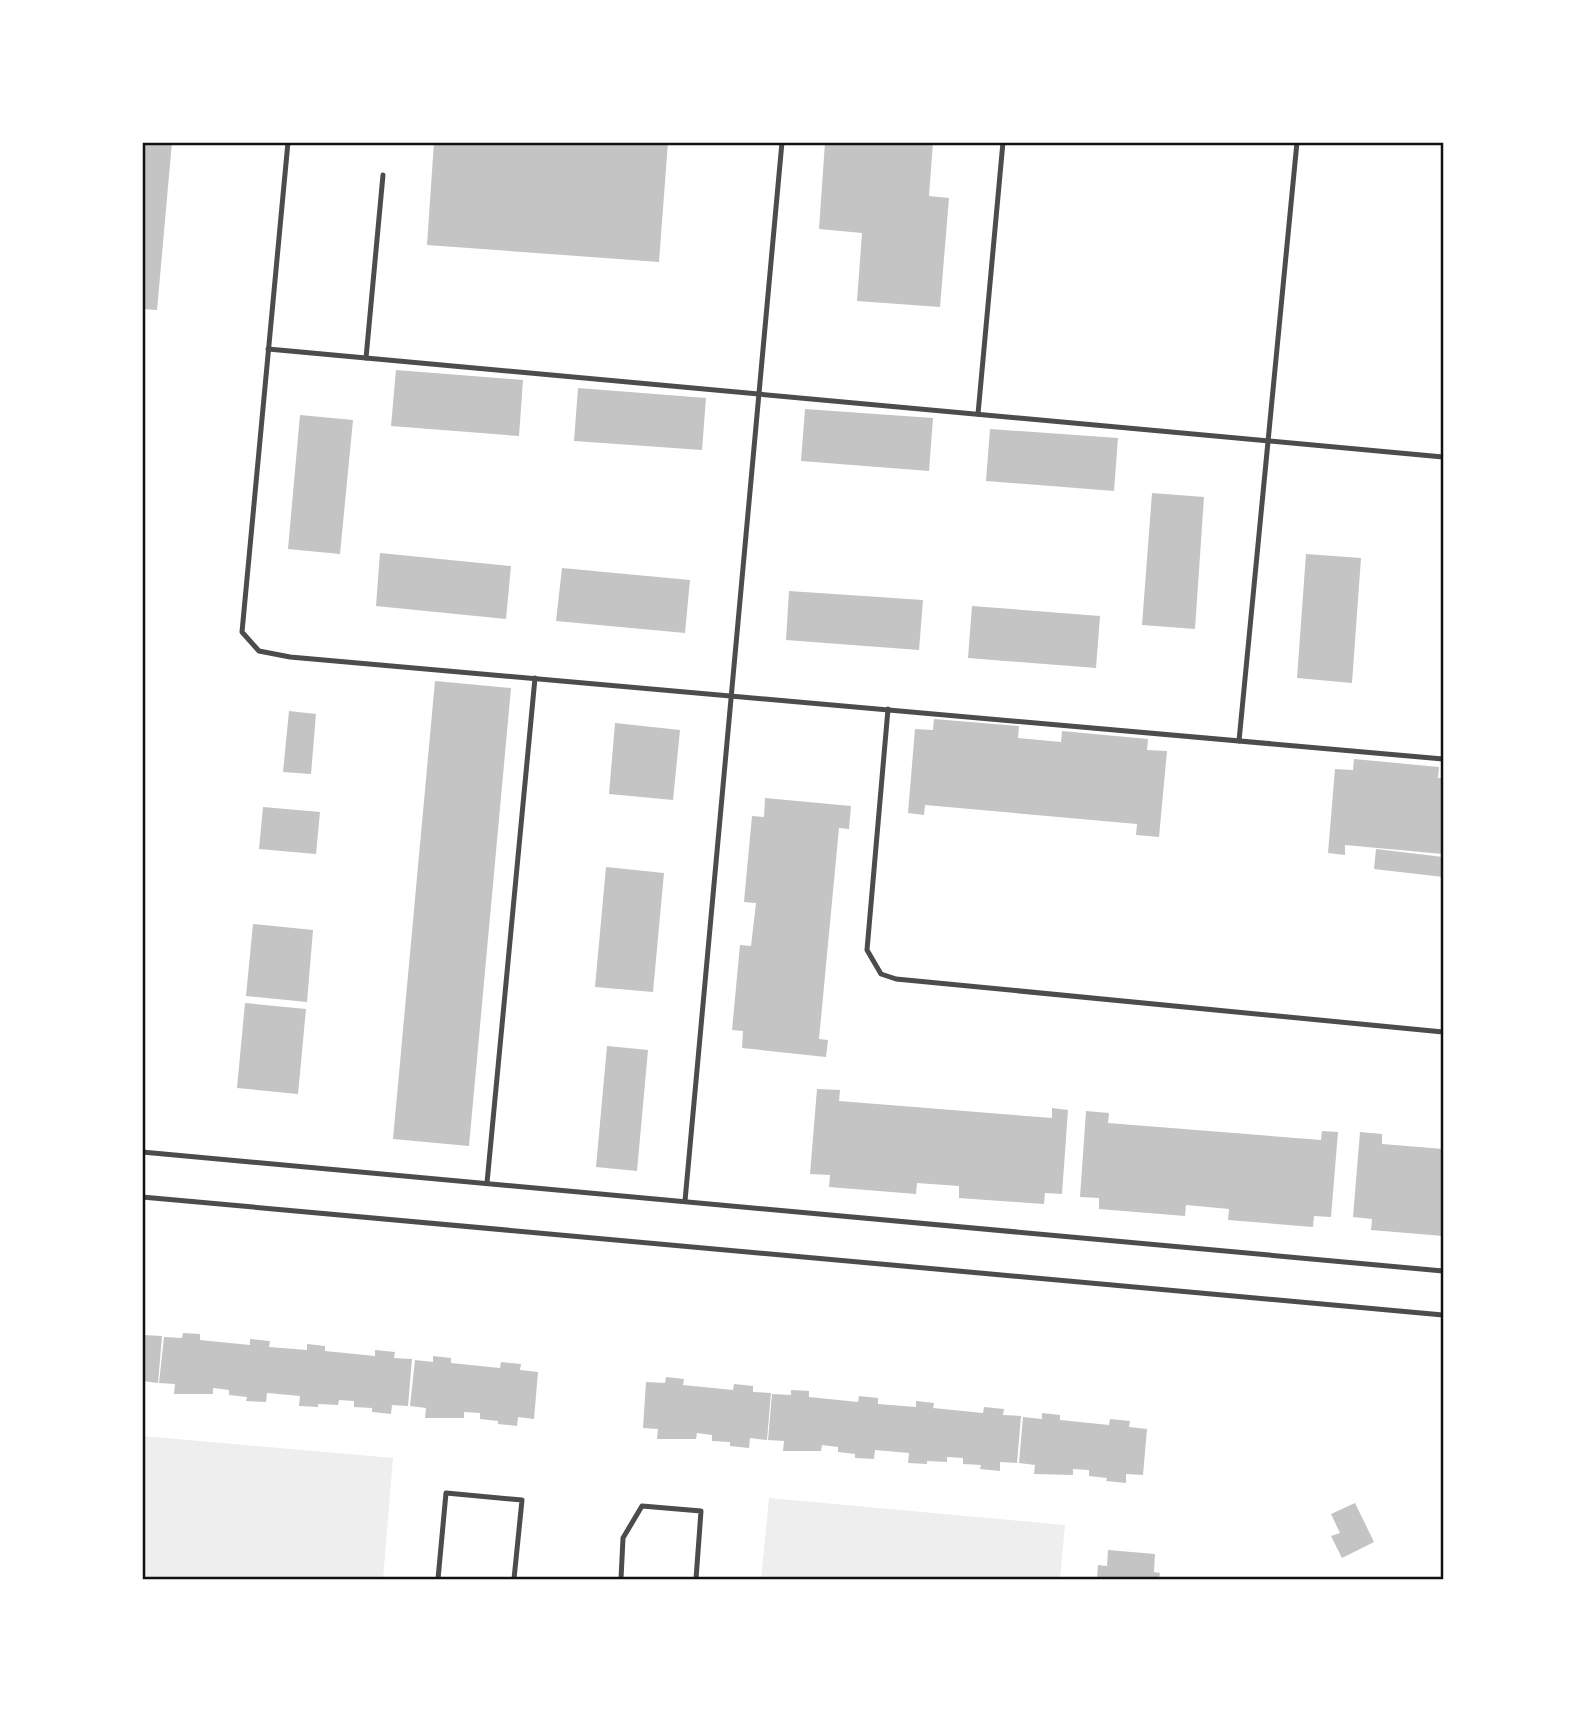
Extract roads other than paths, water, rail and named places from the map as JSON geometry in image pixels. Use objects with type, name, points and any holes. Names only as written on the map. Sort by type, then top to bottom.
[{"type":"lane","points":[[288,142],[242,632],[259,651],[290,657],[1443,759]]},
{"type":"lane","points":[[685,1201],[782,142]]},
{"type":"lane","points":[[978,414],[1003,142]]},
{"type":"lane","points":[[1239,741],[1297,142]]},
{"type":"lane","points":[[366,358],[383,176]]},
{"type":"lane","points":[[268,349],[1443,457]]},
{"type":"lane","points":[[487,1183],[535,678]]},
{"type":"lane","points":[[888,709],[867,950],[881,974],[896,979],[1443,1032]]},
{"type":"lane","points":[[142,1152],[1443,1271]]},
{"type":"lane","points":[[142,1197],[1443,1315]]},
{"type":"lane","points":[[438,1579],[446,1493],[522,1500],[514,1579]]},
{"type":"lane","points":[[621,1579],[623,1538],[642,1506],[701,1511],[696,1579]]}]
